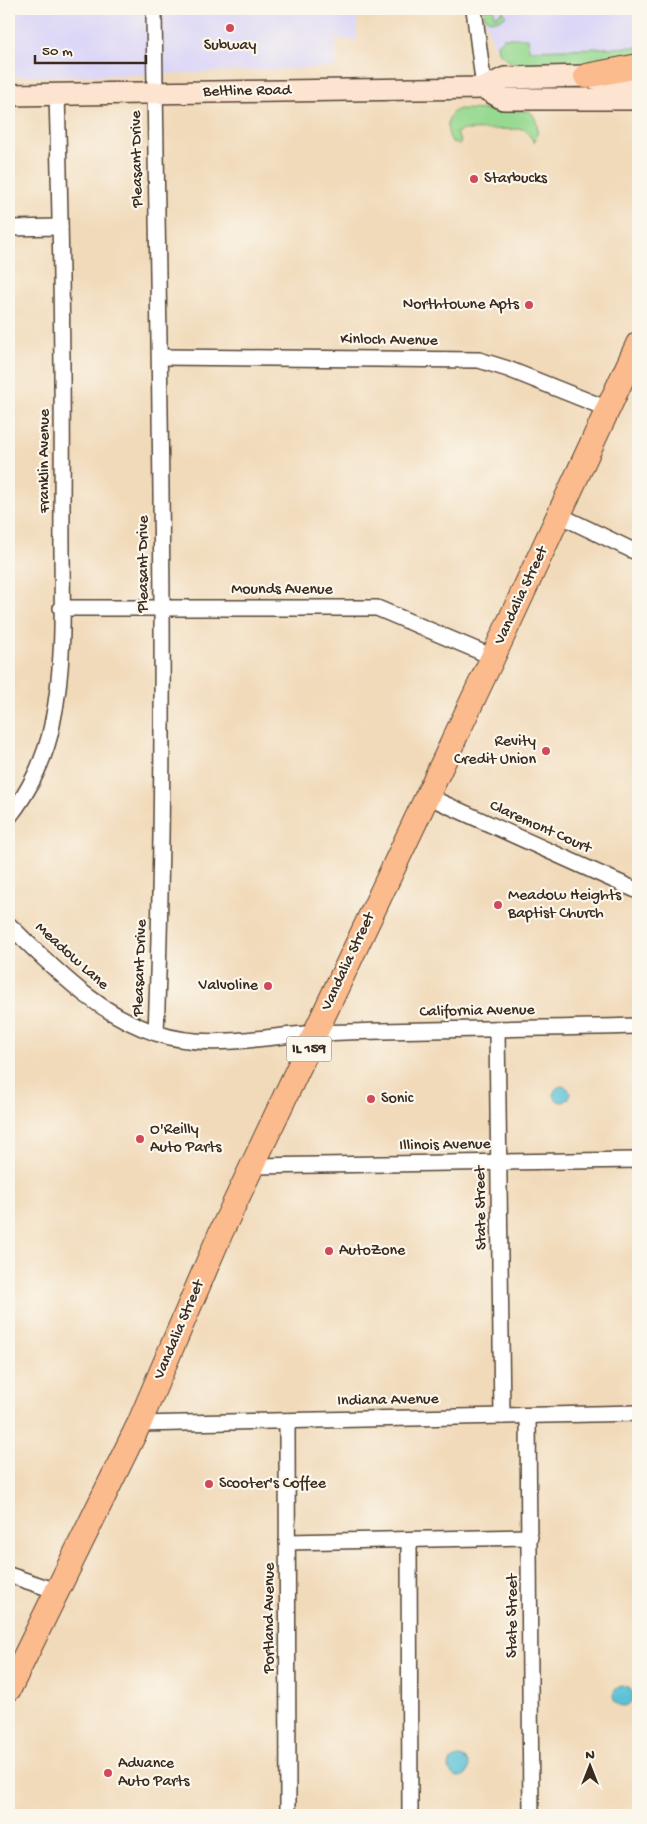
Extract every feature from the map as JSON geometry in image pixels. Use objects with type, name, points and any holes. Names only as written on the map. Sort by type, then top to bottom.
[{"type":"main road","points":[[586,76],[638,66]]},
{"type":"main road","name":"Beltline Road","points":[[9,95],[484,88],[506,78],[586,76],[608,81],[638,82]]},
{"type":"main road","name":"Beltline Road","points":[[484,88],[503,99],[638,99]]},
{"type":"main road","name":"Vandalia Street","points":[[9,1689],[139,1424],[221,1232],[428,796],[638,344]]},
{"type":"street","name":"Pleasant Drive","points":[[154,9],[162,608],[160,934],[156,1034]]},
{"type":"street","points":[[474,9],[484,88]]},
{"type":"street","name":"Franklin Avenue","points":[[9,817],[26,790],[41,760],[52,728],[58,695],[61,608],[60,227],[57,95]]},
{"type":"street","points":[[9,228],[60,227]]},
{"type":"street","name":"Kinloch Avenue","points":[[160,357],[479,360],[508,368],[608,409]]},
{"type":"street","points":[[559,515],[638,553]]},
{"type":"street","name":"Mounds Avenue","points":[[61,608],[377,608],[493,657]]},
{"type":"street","name":"Claremont Court","points":[[428,796],[638,891]]},
{"type":"street","name":"Meadow Lane","points":[[9,925],[78,991],[127,1022],[156,1034],[197,1043],[316,1034]]},
{"type":"street","name":"California Avenue","points":[[316,1034],[638,1026]]},
{"type":"street","name":"State Street","points":[[497,1029],[502,1416]]},
{"type":"street","name":"Illinois Avenue","points":[[253,1166],[638,1160]]},
{"type":"street","name":"Indiana Avenue","points":[[139,1424],[638,1414]]},
{"type":"street","name":"State Street","points":[[528,1416],[531,1815]]},
{"type":"street","name":"Portland Avenue","points":[[287,1421],[288,1815]]},
{"type":"street","points":[[287,1542],[530,1537]]},
{"type":"street","points":[[409,1540],[410,1815]]},
{"type":"street","points":[[9,1574],[57,1591]]},
{"type":"shaded area","points":[[9,9],[357,9],[357,40],[336,39],[336,67],[145,75],[9,76]]},
{"type":"shaded area","points":[[483,9],[638,9],[638,59],[525,68],[509,62],[497,52],[484,19]]},
{"type":"green space","points":[[484,9],[494,9],[495,17],[503,11],[506,15],[496,21],[490,20],[485,17]]},
{"type":"green space","points":[[503,38],[528,38],[529,50],[638,47],[638,59],[598,66],[527,67],[509,61],[498,52],[497,44]]},
{"type":"green space","points":[[459,109],[529,111],[536,121],[536,138],[534,142],[525,129],[462,130],[456,133],[461,142],[459,145],[452,142],[447,128],[449,118],[454,111]]},
{"type":"water","points":[[559,1086],[565,1086],[570,1091],[568,1100],[559,1102],[554,1097],[554,1091]]},
{"type":"water","points":[[623,1686],[630,1689],[633,1696],[630,1703],[623,1706],[616,1703],[613,1696],[616,1689]]},
{"type":"water","points":[[459,1757],[466,1760],[469,1767],[466,1774],[459,1777],[452,1774],[449,1767],[452,1760]]},
{"type":"place","name":"Subway","points":[[230,28]]},
{"type":"place","name":"Starbucks","points":[[474,179]]},
{"type":"place","name":"Northtowne Apts","points":[[529,305]]},
{"type":"place","name":"Revity Credit Union","points":[[546,751]]},
{"type":"place","name":"Meadow Heights Baptist Church","points":[[498,905]]},
{"type":"place","name":"Valvoline","points":[[268,986]]},
{"type":"place","name":"Sonic","points":[[371,1099]]},
{"type":"place","name":"O'Reilly Auto Parts","points":[[140,1139]]},
{"type":"place","name":"AutoZone","points":[[329,1251]]},
{"type":"place","name":"Scooter's Coffee","points":[[209,1484]]},
{"type":"place","name":"Advance Auto Parts","points":[[108,1773]]}]
